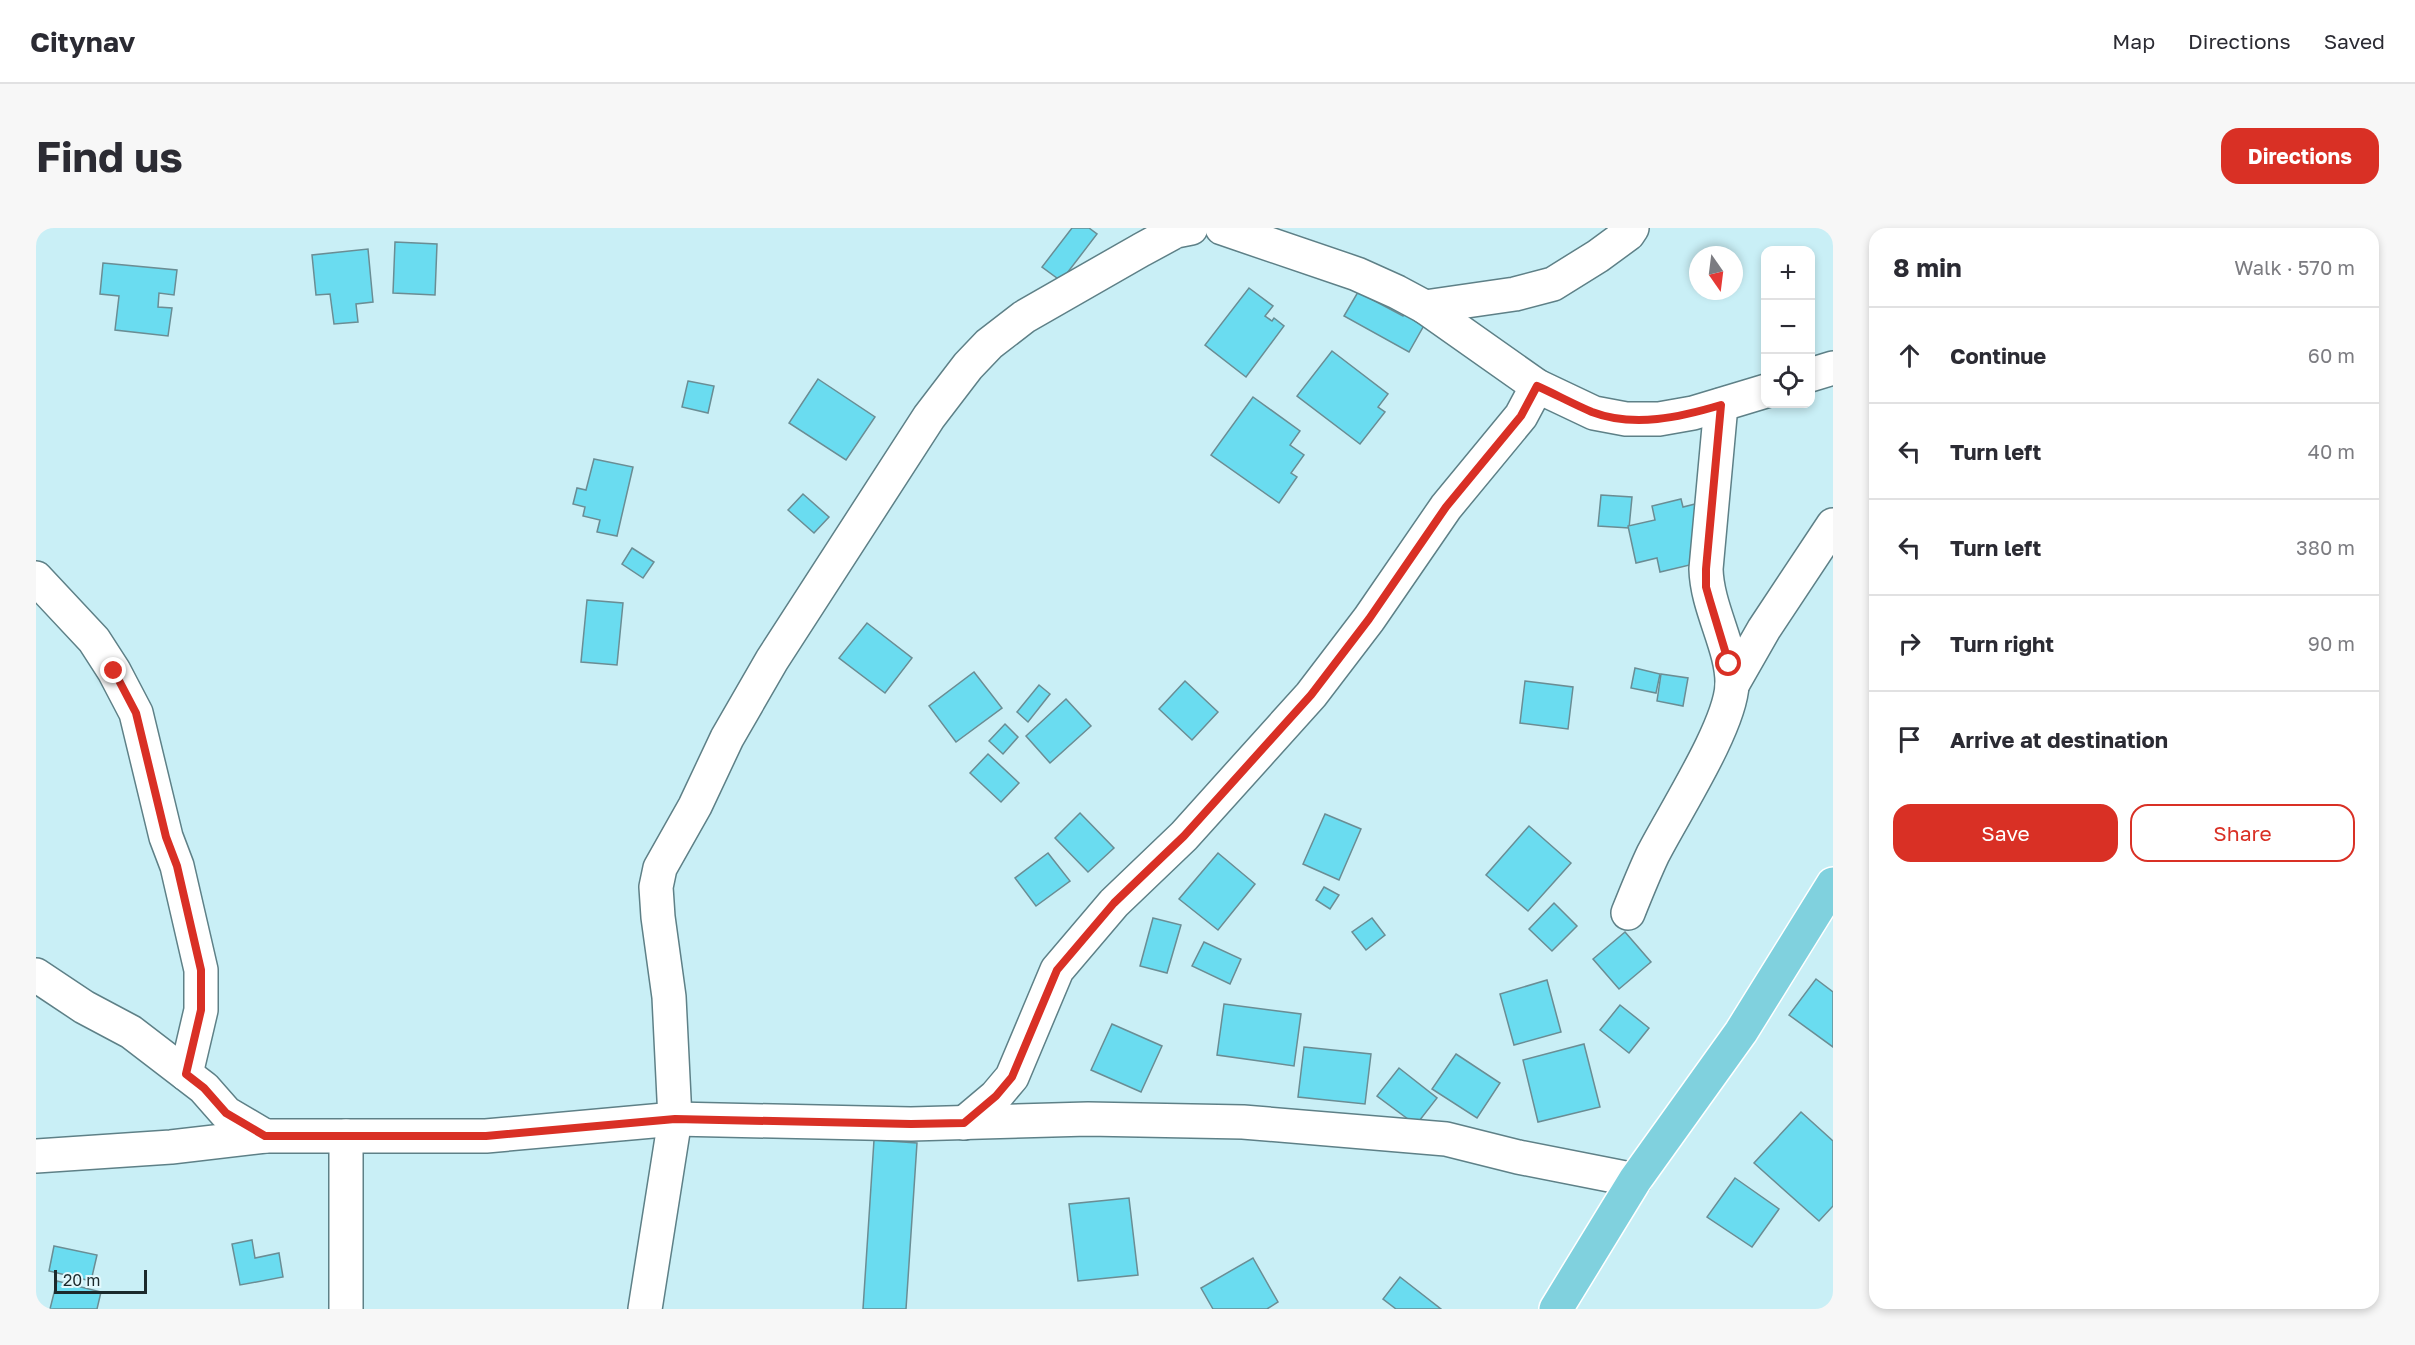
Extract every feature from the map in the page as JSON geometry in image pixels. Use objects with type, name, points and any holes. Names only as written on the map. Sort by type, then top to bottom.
[{"type":"main road","points":[[1556,1309],[1635,1180],[1741,1032],[1833,884]]},
{"type":"street","points":[[645,1309],[675,1119],[669,997],[656,886],[660,868],[694,806],[727,738],[772,660],[929,417],[969,366],[989,344],[1024,317],[1176,231],[1191,228]]},
{"type":"street","points":[[1222,228],[1357,274],[1425,307],[1537,386],[1594,413],[1626,419],[1659,419],[1693,413],[1761,393]]},
{"type":"street","points":[[1425,307],[1515,294],[1553,284],[1598,256],[1628,234],[1632,228]]},
{"type":"street","points":[[1815,373],[1833,368]]},
{"type":"street","points":[[964,1123],[996,1096],[1012,1077],[1057,970],[1114,903],[1184,836],[1311,695],[1369,619],[1446,507],[1521,416],[1537,386]]},
{"type":"street","points":[[1721,405],[1706,587],[1729,664],[1732,685]]},
{"type":"street","points":[[1628,913],[1652,857],[1713,742],[1732,685],[1764,629],[1833,525]]},
{"type":"street","points":[[36,579],[94,640],[114,671],[136,713],[166,837],[177,866],[201,970],[201,1010],[186,1074]]},
{"type":"street","points":[[36,975],[84,1007],[131,1032],[204,1088],[226,1113],[265,1136]]},
{"type":"street","points":[[36,1156],[171,1147],[265,1136],[486,1136],[675,1119],[911,1124],[1088,1119],[1243,1122],[1446,1139],[1518,1157],[1635,1180]]},
{"type":"street","points":[[346,1136],[346,1309]]},
{"type":"building","points":[[1072,228],[1089,228],[1097,234],[1061,281],[1042,267]]},
{"type":"building","points":[[395,242],[437,244],[435,295],[393,293]]},
{"type":"building","points":[[368,249],[373,302],[356,304],[358,322],[334,324],[330,294],[316,295],[312,255]]},
{"type":"building","points":[[103,263],[177,270],[174,295],[159,293],[158,307],[172,308],[168,336],[115,330],[119,296],[100,294]]},
{"type":"building","points":[[1249,288],[1273,306],[1265,316],[1272,321],[1274,318],[1284,326],[1246,377],[1205,345]]},
{"type":"building","points":[[1358,292],[1403,316],[1407,309],[1427,320],[1409,352],[1344,316]]},
{"type":"building","points":[[1332,351],[1388,394],[1378,407],[1385,412],[1360,444],[1297,396]]},
{"type":"building","points":[[818,379],[875,417],[846,460],[789,423]]},
{"type":"building","points":[[688,381],[714,386],[708,413],[682,407]]},
{"type":"building","points":[[1253,397],[1300,431],[1290,445],[1304,455],[1291,473],[1297,477],[1279,503],[1211,455]]},
{"type":"building","points":[[594,459],[633,467],[617,536],[597,532],[600,520],[583,516],[585,507],[573,504],[577,488],[586,490]]},
{"type":"building","points":[[803,494],[829,517],[814,533],[788,510]]},
{"type":"building","points":[[1601,495],[1632,497],[1629,528],[1598,526]]},
{"type":"building","points":[[1681,499],[1683,507],[1699,503],[1694,564],[1660,572],[1657,558],[1636,563],[1628,526],[1655,520],[1652,506]]},
{"type":"building","points":[[632,548],[654,562],[643,578],[622,564]]},
{"type":"building","points":[[587,600],[623,603],[617,665],[581,662]]},
{"type":"building","points":[[867,623],[912,658],[885,693],[839,658]]},
{"type":"building","points":[[1635,668],[1660,674],[1656,693],[1631,688]]},
{"type":"building","points":[[974,672],[1002,708],[956,742],[929,706]]},
{"type":"building","points":[[1661,674],[1688,678],[1683,706],[1657,701]]},
{"type":"building","points":[[1185,681],[1218,712],[1192,740],[1159,709]]},
{"type":"building","points":[[1525,681],[1573,687],[1568,729],[1520,723]]},
{"type":"building","points":[[1039,685],[1050,694],[1028,722],[1017,712]]},
{"type":"building","points":[[1066,699],[1091,726],[1050,763],[1026,736]]},
{"type":"building","points":[[1005,724],[1018,737],[1003,754],[989,741]]},
{"type":"building","points":[[988,754],[1019,783],[1001,802],[970,773]]},
{"type":"building","points":[[1080,813],[1114,848],[1088,872],[1055,838]]},
{"type":"building","points":[[1325,814],[1361,829],[1339,880],[1303,864]]},
{"type":"building","points":[[1529,826],[1571,863],[1528,911],[1486,875]]},
{"type":"building","points":[[1048,853],[1070,881],[1036,906],[1015,878]]},
{"type":"building","points":[[1218,853],[1255,884],[1218,930],[1179,899]]},
{"type":"building","points":[[1324,887],[1339,895],[1330,909],[1316,900]]},
{"type":"building","points":[[1554,903],[1577,926],[1552,951],[1529,929]]},
{"type":"building","points":[[1153,918],[1181,925],[1167,973],[1140,966]]},
{"type":"building","points":[[1372,918],[1385,935],[1366,950],[1352,932]]},
{"type":"building","points":[[1625,932],[1651,962],[1619,989],[1593,959]]},
{"type":"building","points":[[1204,942],[1241,959],[1230,984],[1192,966]]},
{"type":"building","points":[[1816,979],[1833,992],[1833,1047],[1789,1015]]},
{"type":"building","points":[[1547,980],[1561,1032],[1514,1045],[1500,994]]},
{"type":"building","points":[[1224,1004],[1301,1014],[1294,1066],[1217,1055]]},
{"type":"building","points":[[1620,1005],[1649,1028],[1629,1053],[1600,1030]]},
{"type":"building","points":[[1112,1024],[1162,1046],[1141,1092],[1091,1070]]},
{"type":"building","points":[[1584,1044],[1600,1107],[1538,1122],[1523,1060]]},
{"type":"building","points":[[1304,1047],[1371,1054],[1365,1104],[1298,1097]]},
{"type":"building","points":[[1456,1054],[1500,1083],[1477,1118],[1432,1089]]},
{"type":"building","points":[[1399,1068],[1437,1098],[1416,1125],[1377,1096]]},
{"type":"building","points":[[1801,1112],[1833,1141],[1833,1206],[1819,1221],[1754,1163]]},
{"type":"building","points":[[874,1140],[917,1143],[906,1309],[863,1309]]},
{"type":"building","points":[[1735,1178],[1779,1209],[1752,1247],[1707,1217]]},
{"type":"building","points":[[1129,1198],[1138,1275],[1078,1281],[1069,1204]]},
{"type":"building","points":[[252,1240],[255,1258],[279,1253],[283,1277],[240,1285],[232,1244]]},
{"type":"building","points":[[54,1246],[97,1255],[91,1281],[49,1271]]},
{"type":"building","points":[[1253,1258],[1278,1302],[1267,1309],[1213,1309],[1201,1288]]},
{"type":"building","points":[[1400,1277],[1441,1309],[1396,1309],[1383,1299]]},
{"type":"building","points":[[57,1281],[101,1292],[97,1309],[50,1309]]},
{"type":"route","points":[[114,671],[136,713],[166,837],[177,866],[201,970],[201,1010],[186,1074],[204,1088],[226,1113],[265,1136],[486,1136],[675,1119],[964,1123],[996,1096],[1012,1077],[1026,1049],[1043,1000],[1057,970],[1114,903],[1184,836],[1311,695],[1369,619],[1446,507],[1521,416],[1537,386],[1594,413],[1626,419],[1659,419],[1721,405],[1706,587],[1729,664]]}]
